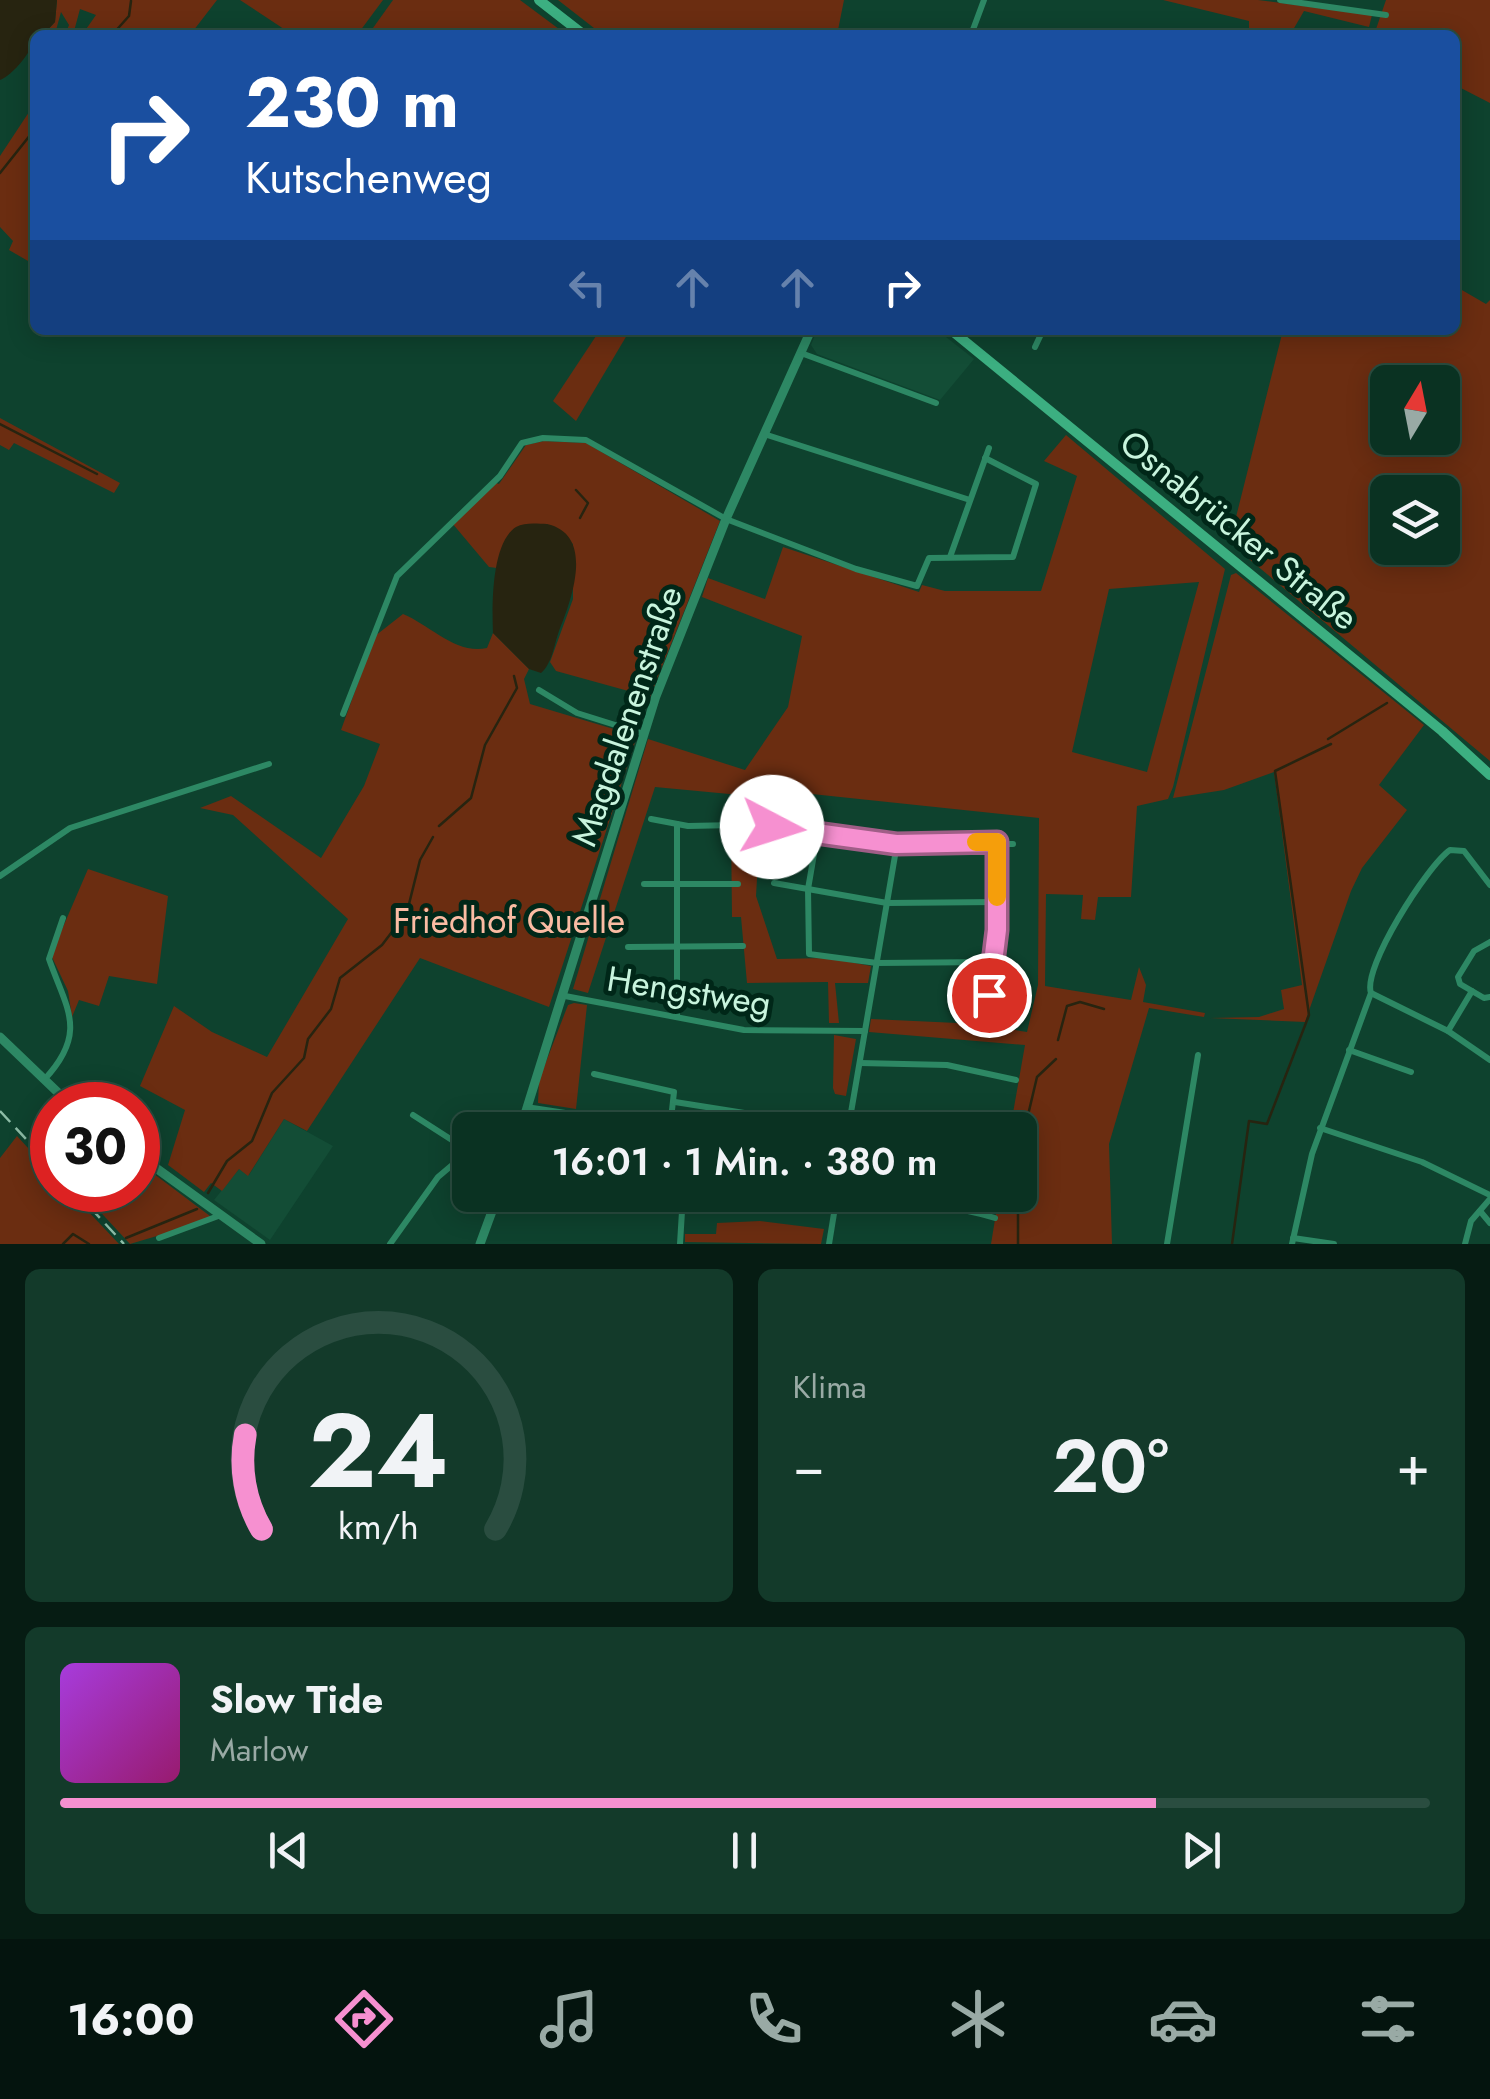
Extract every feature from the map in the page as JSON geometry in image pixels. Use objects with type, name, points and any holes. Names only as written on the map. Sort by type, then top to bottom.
[{"type":"main road","points":[[538,0],[577,30]]},
{"type":"main road","name":"Osnabrücker Straße","points":[[958,335],[1442,730],[1490,775]]},
{"type":"street","points":[[973,30],[983,0]]},
{"type":"street","points":[[1280,0],[1386,15]]},
{"type":"street","name":"Magdalenenstraße","points":[[525,1112],[565,996],[644,734],[726,519],[810,335]]},
{"type":"street","points":[[1036,347],[1041,335]]},
{"type":"street","points":[[801,353],[936,403]]},
{"type":"street","points":[[764,434],[970,500]]},
{"type":"street","points":[[343,714],[397,576],[500,476],[522,443],[543,438],[586,440],[726,519],[856,569],[917,586],[925,560],[950,556],[1014,558],[1036,484],[985,458]]},
{"type":"street","points":[[950,556],[988,448]]},
{"type":"street","points":[[539,690],[557,704],[644,734]]},
{"type":"street","points":[[0,876],[84,822],[269,764]]},
{"type":"street","points":[[651,819],[677,824],[736,825]]},
{"type":"street","points":[[677,824],[677,1018]]},
{"type":"street","points":[[772,827],[818,830],[896,844],[1013,844]]},
{"type":"street","points":[[818,830],[808,889],[809,954],[877,963],[992,962]]},
{"type":"street","points":[[989,995],[997,902],[997,842]]},
{"type":"street","points":[[851,1112],[896,844]]},
{"type":"street","points":[[1334,1244],[1292,1241],[1320,1128],[1371,993],[1368,980],[1444,854],[1464,851],[1490,885]]},
{"type":"street","points":[[774,883],[887,903],[997,902]]},
{"type":"street","points":[[644,884],[738,884]]},
{"type":"street","points":[[0,1037],[44,1080],[61,1057],[69,1031],[66,992],[49,955],[63,918]]},
{"type":"street","points":[[1490,942],[1474,951],[1458,977],[1460,984],[1490,997]]},
{"type":"street","points":[[628,947],[743,946]]},
{"type":"street","points":[[1448,1031],[1472,991]]},
{"type":"street","points":[[1371,993],[1448,1031],[1490,1060]]},
{"type":"street","points":[[968,997],[989,995],[1008,1001]]},
{"type":"street","name":"Hengstweg","points":[[565,996],[744,1030],[865,1031]]},
{"type":"street","points":[[1349,1050],[1411,1072]]},
{"type":"street","points":[[1167,1244],[1198,1055]]},
{"type":"street","points":[[860,1064],[947,1065],[1016,1080]]},
{"type":"street","points":[[594,1074],[669,1090],[674,1112]]},
{"type":"street","points":[[674,1102],[738,1112]]},
{"type":"street","points":[[526,1107],[559,1112]]},
{"type":"street","points":[[413,1115],[452,1139]]},
{"type":"street","points":[[1320,1128],[1422,1162],[1490,1197],[1468,1227],[1465,1244]]},
{"type":"street","points":[[390,1244],[438,1178],[452,1165]]},
{"type":"street","points":[[160,1171],[261,1244]]},
{"type":"street","points":[[1480,1210],[1490,1223]]},
{"type":"street","points":[[480,1244],[492,1212]]},
{"type":"street","points":[[680,1244],[682,1212]]},
{"type":"street","points":[[829,1244],[835,1212]]},
{"type":"street","points":[[971,1212],[995,1218]]},
{"type":"street","points":[[159,1238],[220,1215]]},
{"type":"shaded area","points":[[0,0],[57,0],[55,22],[48,30],[30,30],[30,49],[11,73],[0,80]]},
{"type":"shaded area","points":[[815,335],[943,335],[974,359],[940,400],[817,354],[811,345]]},
{"type":"shaded area","points":[[547,524],[571,541],[576,570],[552,654],[541,673],[529,669],[493,633],[493,592],[497,561],[508,535],[520,525]]},
{"type":"shaded area","points":[[284,1119],[333,1146],[270,1240],[214,1200],[239,1169],[249,1175]]},
{"type":"green space","points":[[57,0],[217,0],[194,30],[86,30],[96,15],[80,9],[74,30],[67,30],[69,25],[61,12],[56,30],[48,30],[55,22]]},
{"type":"green space","points":[[240,0],[383,0],[361,30],[285,30]]},
{"type":"green space","points":[[393,0],[520,0],[560,30],[372,30]]},
{"type":"green space","points":[[558,0],[844,0],[838,30],[597,30]]},
{"type":"green space","points":[[1163,0],[1258,0],[1372,15],[1369,27],[1304,11],[1293,30],[1249,30],[1249,21]]},
{"type":"green space","points":[[1386,0],[1490,0],[1490,103],[1460,88],[1460,30],[1376,30]]},
{"type":"green space","points":[[30,111],[30,262],[9,250],[13,241],[0,227],[0,156]]},
{"type":"green space","points":[[1460,289],[1486,304],[1490,300],[1490,761],[1243,554],[1248,533],[1233,529],[1282,335],[1460,335]]},
{"type":"green space","points":[[597,335],[627,335],[576,421],[553,401]]},
{"type":"green space","points":[[0,418],[120,483],[114,493],[14,443],[9,450],[0,445]]},
{"type":"green space","points":[[1066,435],[1225,569],[1173,787],[1168,799],[1137,806],[1131,897],[1098,897],[1095,920],[1081,919],[1083,895],[1046,894],[1045,986],[1131,1000],[1139,967],[1146,985],[1143,1002],[1205,1013],[1204,1017],[1149,1008],[1109,1144],[1112,1244],[991,1244],[996,1212],[1037,1212],[1037,1112],[1013,1112],[1025,1045],[869,1032],[871,1019],[979,1024],[1027,1032],[1038,985],[1039,818],[756,788],[762,793],[756,896],[777,959],[828,958],[871,966],[868,983],[835,983],[839,1023],[829,1023],[828,982],[747,983],[741,917],[732,917],[731,827],[740,827],[740,795],[655,787],[588,993],[573,989],[648,739],[745,770],[788,707],[802,636],[702,597],[708,578],[765,599],[783,547],[919,592],[922,585],[945,591],[1041,591],[1077,476],[1044,461]],"holes":[[[1199,582],[1147,772],[1072,752],[1109,589]]]},
{"type":"green space","points":[[544,441],[586,443],[720,521],[650,697],[556,671],[550,662],[573,599],[573,544],[547,524],[526,527],[508,540],[497,568],[489,567],[452,523],[493,482],[499,484],[526,445]]},
{"type":"green space","points":[[1236,573],[1424,725],[1379,785],[1407,810],[1362,868],[1305,1022],[1210,1018],[1259,1017],[1284,1009],[1281,990],[1302,985],[1274,772],[1224,790],[1173,798],[1231,575]]},
{"type":"green space","name":"Friedhof Quelle","points":[[403,614],[465,647],[487,648],[493,633],[529,669],[524,679],[530,704],[637,736],[549,1007],[420,958],[307,1131],[284,1119],[248,1176],[239,1169],[222,1191],[211,1183],[204,1192],[168,1165],[185,1110],[160,1097],[160,1082],[142,1082],[174,1006],[212,1032],[267,1057],[348,919],[233,815],[200,808],[231,796],[321,858],[364,786],[380,744],[341,730],[375,636]]},
{"type":"green space","points":[[88,869],[168,896],[157,984],[109,976],[99,1006],[79,1000],[72,1017],[68,991],[51,955]]},
{"type":"green space","points":[[568,1005],[587,1005],[576,1109],[538,1103],[539,1080]]},
{"type":"green space","points":[[834,1035],[856,1039],[846,1096],[835,1094],[833,1088]]},
{"type":"green space","points":[[17,1136],[30,1150],[30,1212],[89,1212],[119,1244],[0,1244],[0,1158]]},
{"type":"green space","points":[[160,1178],[214,1219],[130,1244],[100,1212],[160,1212]]},
{"type":"green space","points":[[760,1221],[824,1229],[821,1244],[685,1242],[685,1234],[716,1234],[717,1223]]},
{"type":"waterway","points":[[116,30],[129,16],[131,1]]},
{"type":"waterway","points":[[0,173],[30,135]]},
{"type":"waterway","points":[[0,424],[97,474]]},
{"type":"waterway","points":[[576,490],[588,503],[580,518]]},
{"type":"waterway","points":[[439,826],[471,798],[485,745],[517,688],[514,676]]},
{"type":"waterway","points":[[1328,739],[1387,703]]},
{"type":"waterway","points":[[1232,1244],[1249,1121],[1267,1124],[1309,1015],[1275,771],[1331,744]]},
{"type":"waterway","points":[[208,1193],[227,1161],[252,1141],[272,1093],[304,1058],[308,1039],[331,1009],[340,978],[382,945],[407,912],[420,860],[433,837]]},
{"type":"waterway","points":[[1058,1040],[1067,1006],[1080,1002],[1104,1009]]},
{"type":"waterway","points":[[1029,1112],[1037,1077],[1056,1059]]},
{"type":"waterway","points":[[126,1238],[197,1209]]},
{"type":"waterway","points":[[1018,1212],[1018,1244]]},
{"type":"waterway","points":[[63,1244],[73,1234],[89,1244]]},
{"type":"railway","points":[[0,1111],[30,1143]]},
{"type":"railway","points":[[94,1212],[124,1244]]},
{"type":"slow traffic","points":[[976,842],[997,842],[997,897]]},
{"type":"route","points":[[772,827],[802,828],[896,844],[997,842],[997,930],[989,995]]}]
